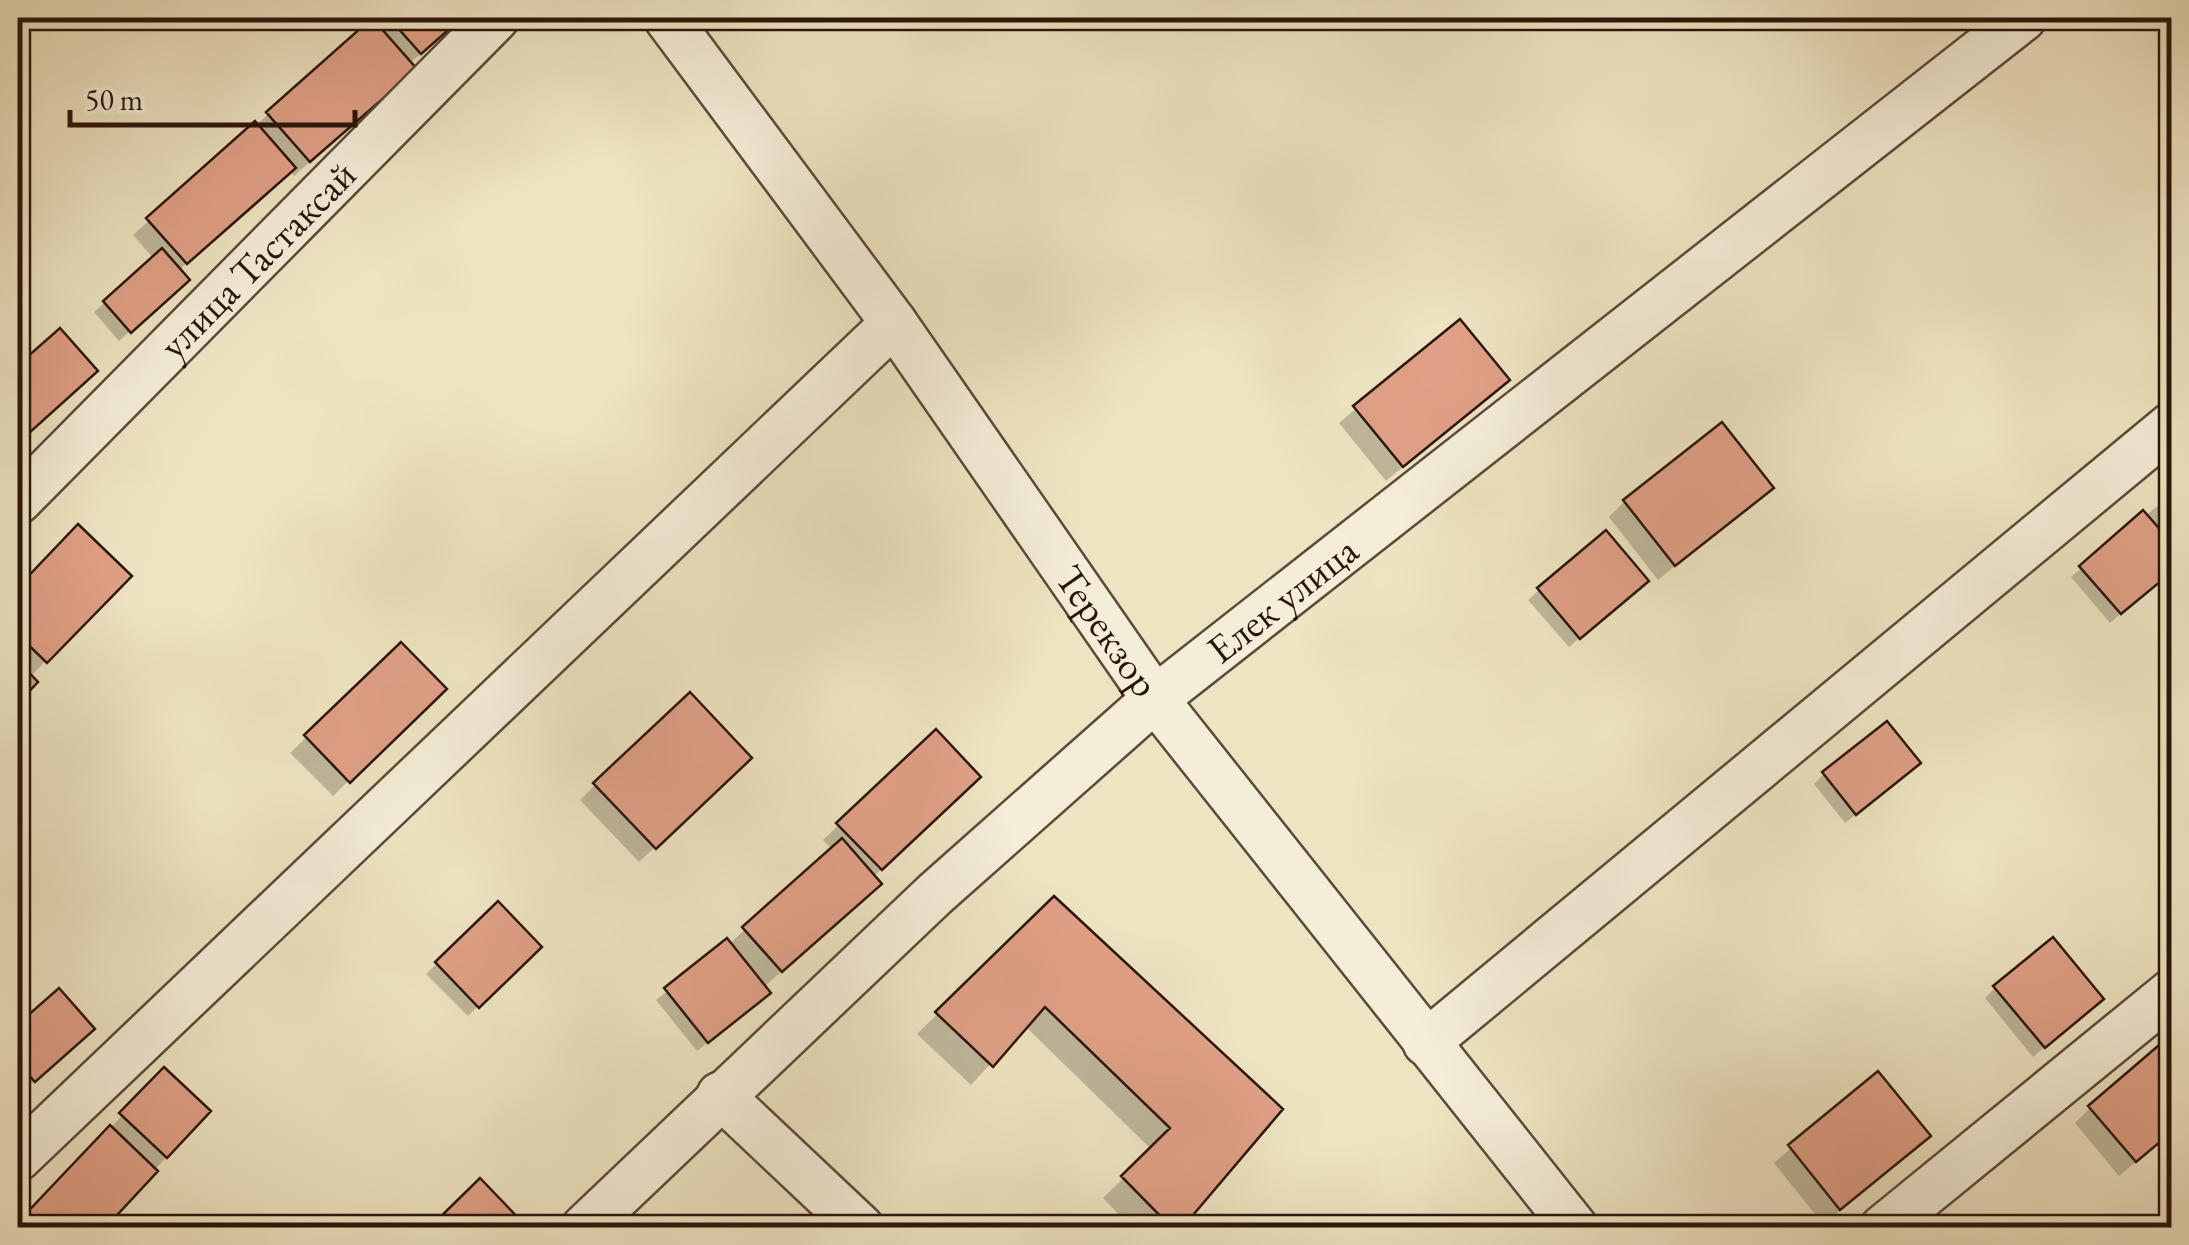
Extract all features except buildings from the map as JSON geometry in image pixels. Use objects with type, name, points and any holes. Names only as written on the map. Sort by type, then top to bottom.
[{"type":"street","name":"улица Тастаксай","points":[[18,501],[496,18]]},
{"type":"street","name":"Терекзор","points":[[667,18],[894,323],[1155,699],[1575,1228]]},
{"type":"street","name":"Елек улица","points":[[584,1228],[936,894],[1155,699],[2022,18]]},
{"type":"street","points":[[18,1158],[894,323]]},
{"type":"street","points":[[1426,1043],[2172,425]]},
{"type":"street","points":[[1883,1228],[2172,992]]},
{"type":"street","points":[[720,1095],[861,1228]]}]
